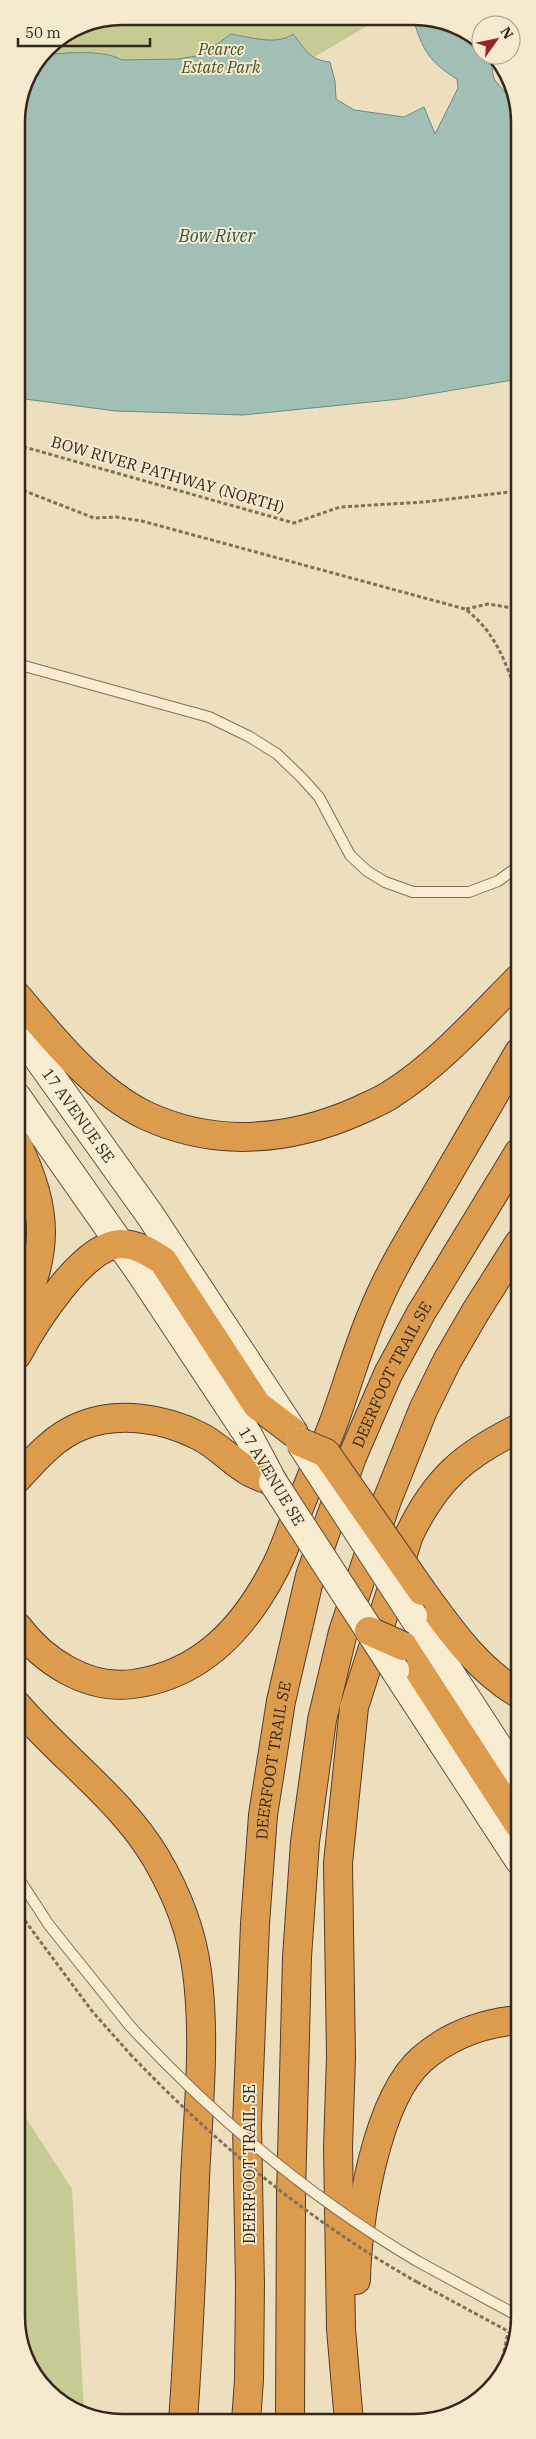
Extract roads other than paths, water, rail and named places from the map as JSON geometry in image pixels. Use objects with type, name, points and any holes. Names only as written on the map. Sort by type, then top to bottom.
[{"type":"highway","points":[[25,1006],[65,1053],[112,1093],[147,1116],[191,1130],[229,1137],[264,1138],[329,1124],[389,1096],[436,1062],[511,986]]},
{"type":"highway","points":[[25,1636],[45,1656],[84,1678],[124,1685],[150,1681],[200,1661],[246,1615],[275,1569],[334,1422],[373,1312],[402,1253],[511,1066]]},
{"type":"highway","points":[[25,1164],[35,1189],[42,1240],[39,1263],[25,1302]]},
{"type":"highway","name":"DEERFOOT TRAIL SE","points":[[247,2414],[249,2380],[250,2285],[247,2125],[255,1924],[263,1815],[281,1701],[310,1576],[356,1448],[388,1374],[420,1313],[511,1165]]},
{"type":"highway","points":[[25,1342],[54,1296],[96,1253],[120,1244],[150,1252],[163,1262],[257,1405],[297,1438],[326,1453],[464,1648],[483,1668],[511,1688]]},
{"type":"highway","points":[[290,2414],[291,2186],[297,1957],[305,1842],[322,1720],[346,1622],[386,1503],[423,1410],[447,1361],[511,1256]]},
{"type":"highway","points":[[25,1470],[39,1455],[60,1438],[81,1426],[134,1418],[154,1420],[177,1426],[201,1436],[246,1470],[272,1482]]},
{"type":"highway","points":[[349,2414],[342,2329],[338,2166],[341,2057],[338,1872],[345,1779],[354,1706],[409,1535],[421,1510],[442,1481],[466,1458],[511,1433]]},
{"type":"highway","points":[[370,1631],[399,1658],[511,1814]]},
{"type":"highway","points":[[25,1713],[127,1818],[155,1857],[174,1894],[195,1962],[200,2041],[189,2332],[183,2414]]},
{"type":"highway","points":[[350,2414],[356,2265],[364,2207],[371,2165],[394,2100],[403,2081],[422,2059],[457,2036],[495,2022],[511,2021]]},
{"type":"main road","name":"17 AVENUE SE","points":[[25,1040],[150,1215],[511,1766]]},
{"type":"main road","name":"17 AVENUE SE","points":[[25,1108],[120,1244],[248,1435],[272,1482],[370,1631]]},
{"type":"main road","points":[[399,1658],[511,1847]]},
{"type":"lane","points":[[25,666],[209,717],[250,737],[277,754],[302,778],[319,797],[350,856],[367,871],[385,882],[413,892],[468,892],[498,881],[511,872]]},
{"type":"lane","points":[[25,1888],[76,1961],[130,2026],[187,2085],[273,2162],[327,2203],[417,2261],[511,2311]]},
{"type":"water","name":"Bow River","points":[[415,25],[445,30],[468,41],[471,43],[471,65],[493,65],[494,79],[508,97],[511,122],[511,380],[400,399],[243,415],[116,411],[25,399],[25,116],[32,85],[45,63],[53,54],[94,53],[105,54],[122,60],[178,59],[202,55],[231,34],[271,40],[287,38],[293,34],[312,56],[330,62],[335,81],[336,99],[354,110],[404,117],[424,107],[435,134],[458,88],[457,79],[440,67],[423,46]]},
{"type":"park label","name":"Pearce Estate Park","points":[[221,58]]}]
